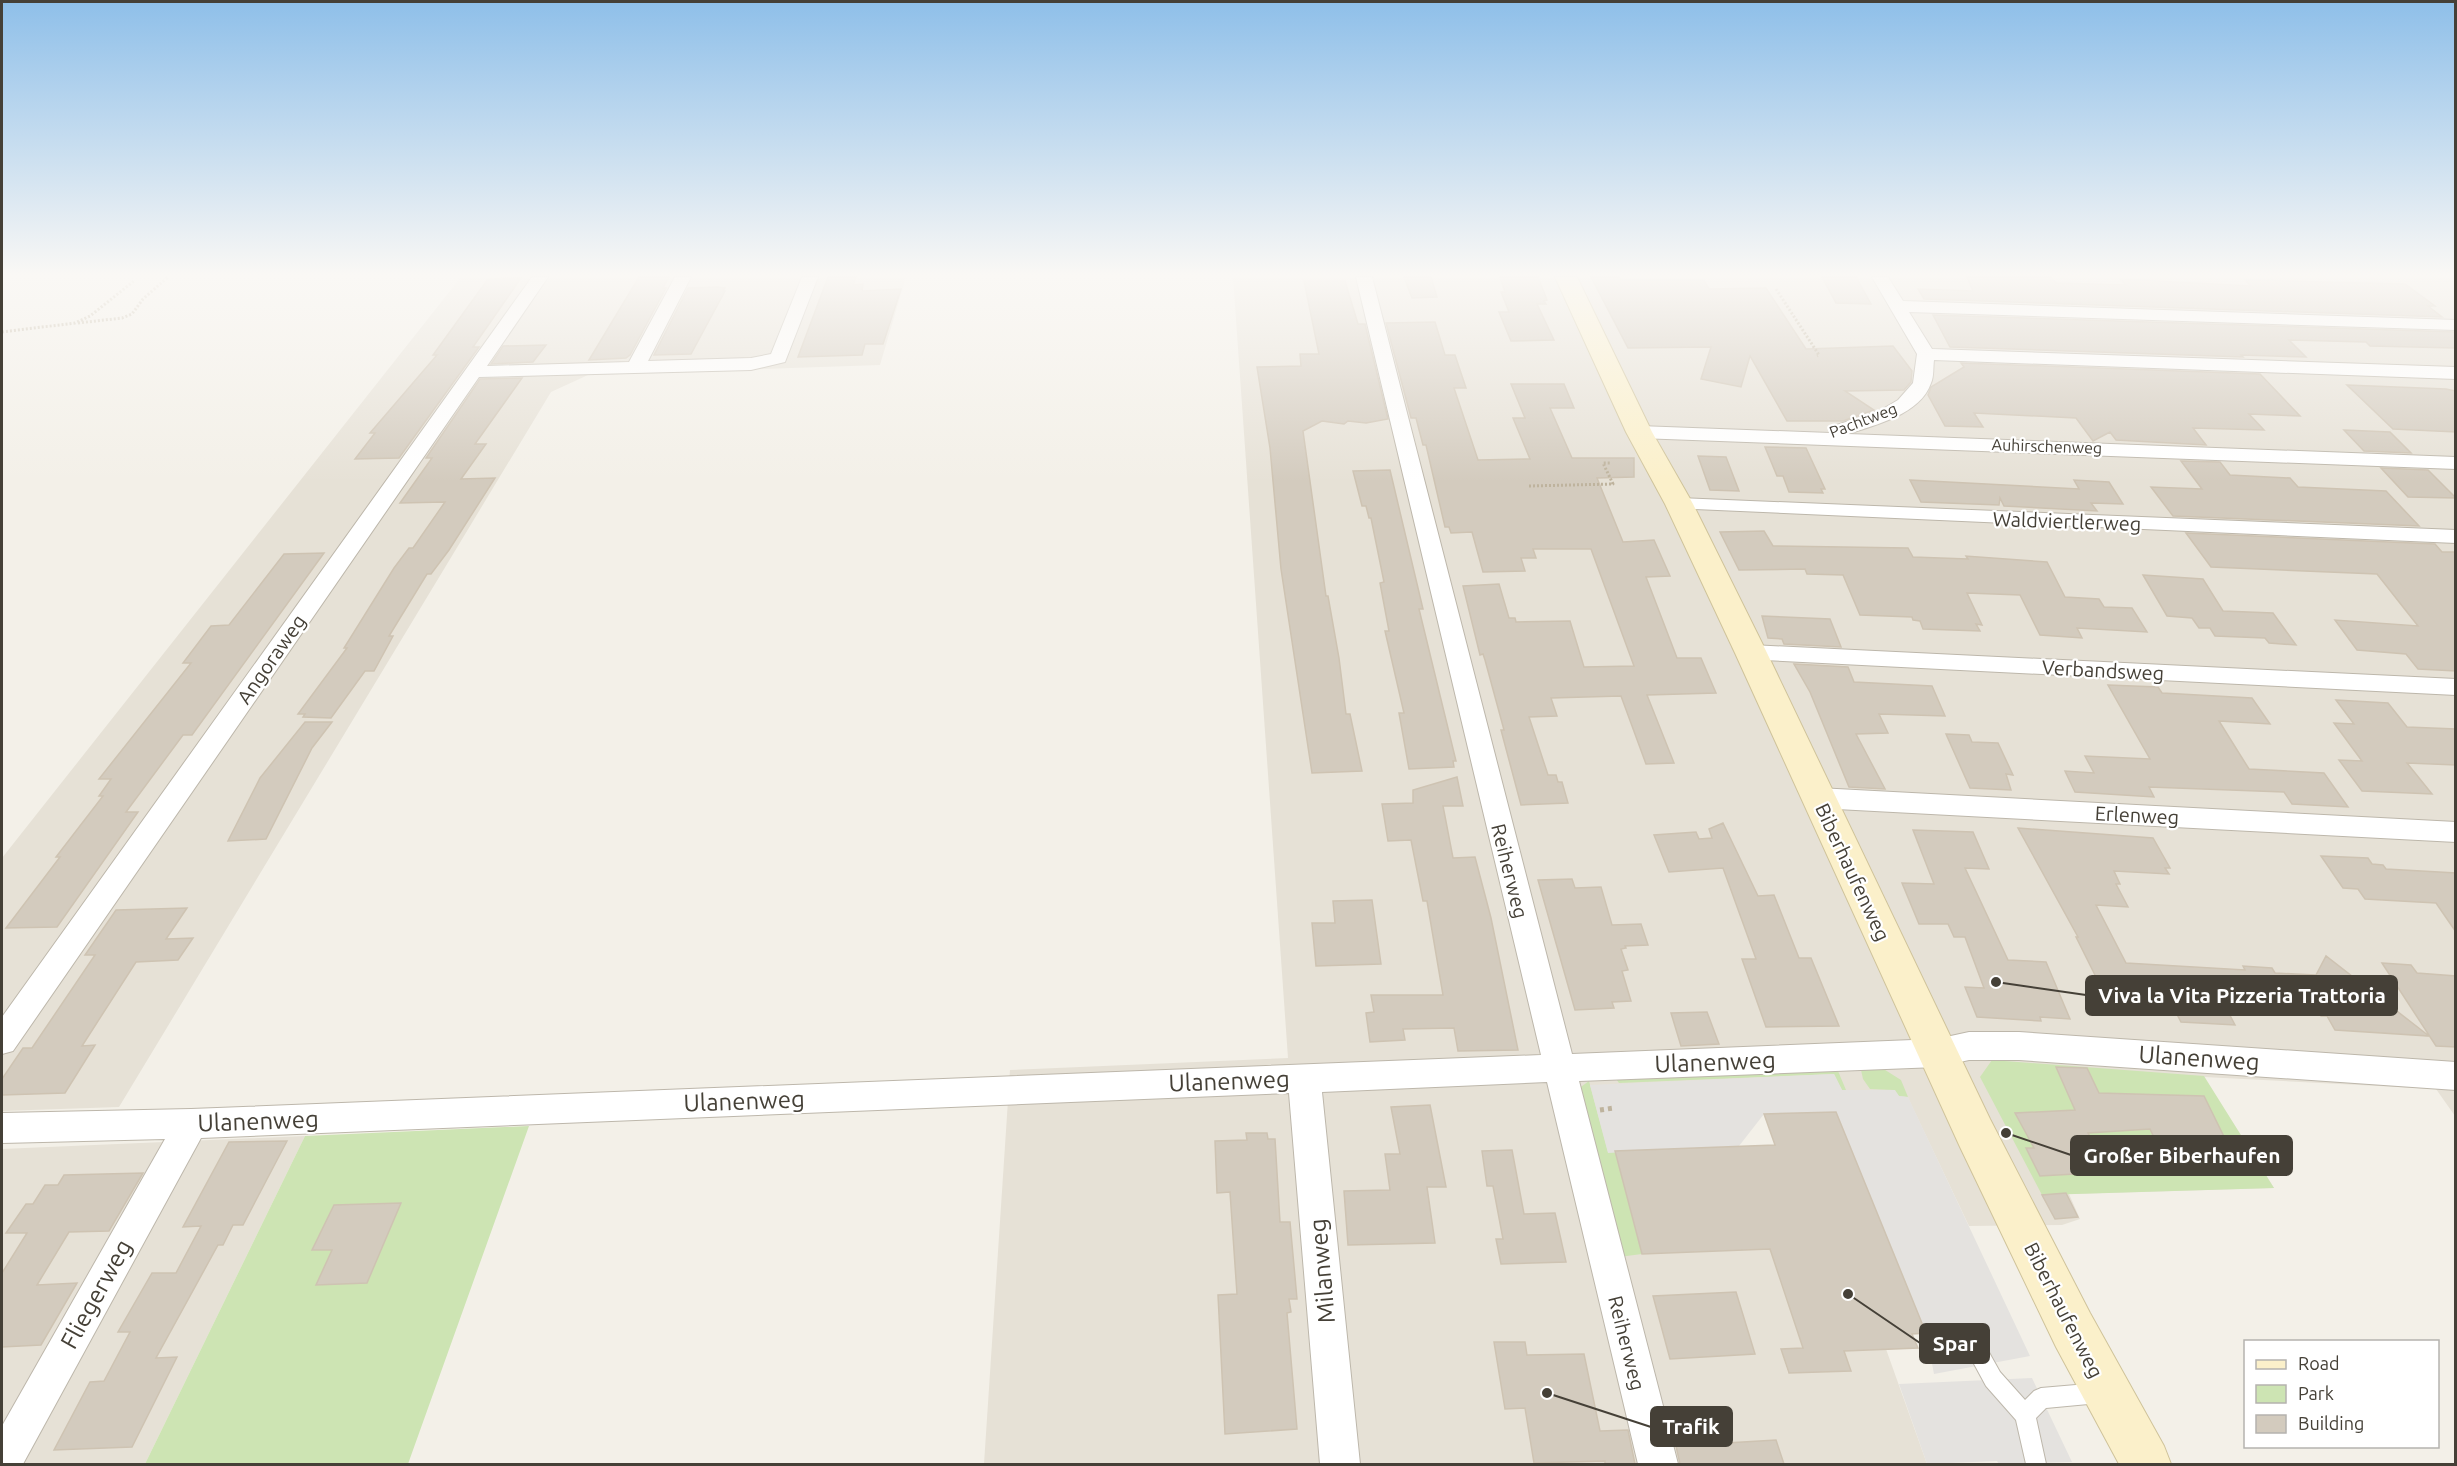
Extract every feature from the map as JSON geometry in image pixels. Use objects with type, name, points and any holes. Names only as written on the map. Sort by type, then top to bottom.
[{"type":"main road","name":"Biberhaufenweg","points":[[1598,345],[1639,432],[1679,504],[1751,653],[1975,1133],[2107,1393],[2146,1464]]},
{"type":"street","name":"Angoraweg","points":[[2,1041],[492,345]]},
{"type":"street","points":[[636,366],[647,345]]},
{"type":"street","points":[[473,372],[751,364],[779,358],[784,345]]},
{"type":"street","name":"Reiherweg","points":[[1381,345],[1658,1464]]},
{"type":"street","points":[[1921,345],[1926,354],[2456,373]]},
{"type":"street","name":"Pachtweg","points":[[1819,437],[1888,414],[1905,404],[1922,384],[1926,354]]},
{"type":"street","name":"Auhirschenweg","points":[[1639,432],[1819,437],[2456,463]]},
{"type":"street","name":"Waldviertlerweg","points":[[1679,504],[2456,537]]},
{"type":"street","name":"Verbandsweg","points":[[1751,653],[2456,687]]},
{"type":"street","name":"Erlenweg","points":[[1818,798],[2456,832]]},
{"type":"street","name":"Ulanenweg","points":[[2,1128],[191,1124],[1937,1053],[1969,1046],[2019,1046],[2456,1076]]},
{"type":"street","name":"Milanweg","points":[[1304,1078],[1340,1464]]},
{"type":"street","name":"Fliegerweg","points":[[2,1464],[191,1124]]},
{"type":"lane","points":[[1970,1338],[1993,1379],[2025,1415],[2036,1464]]},
{"type":"lane","points":[[2025,1415],[2041,1398],[2107,1393]]},
{"type":"path","points":[[1813,345],[1819,355],[1817,356]]},
{"type":"path","points":[[1529,486],[1613,484],[1603,463],[1610,463]]},
{"type":"shaded area","points":[[407,345],[886,345],[880,365],[588,375],[551,392],[119,1107],[2,1111],[2,858]]},
{"type":"shaded area","points":[[1238,345],[2455,345],[2455,1116],[2436,1089],[2204,1077],[2274,1188],[2069,1194],[2080,1219],[2062,1225],[1969,1226],[1908,1098],[1842,1090],[1615,1151],[1642,1254],[1770,1249],[1803,1348],[1781,1349],[1788,1373],[1851,1371],[1844,1351],[1886,1349],[1927,1464],[984,1464],[1010,1070],[1288,1058]]},
{"type":"shaded area","points":[[1834,1074],[1842,1090],[1895,1090],[1899,1096],[1908,1097],[2030,1356],[1934,1374],[1926,1333],[1836,1112],[1764,1114],[1739,1146],[1608,1153],[1590,1085]]},
{"type":"shaded area","points":[[305,1136],[145,1464],[2,1464],[2,1149]]},
{"type":"shaded area","points":[[2032,1378],[2072,1462],[1999,1464],[1997,1461],[1927,1464],[1899,1384]]},
{"type":"green space","points":[[1992,1060],[2204,1076],[2274,1188],[2042,1195],[1980,1077]]},
{"type":"green space","points":[[1882,1068],[1901,1080],[1908,1097],[1899,1096],[1894,1090],[1870,1089],[1863,1079],[1861,1070]]},
{"type":"green space","points":[[1838,1071],[1846,1090],[1842,1090],[1834,1074],[1619,1083],[1616,1079]]},
{"type":"green space","points":[[1589,1081],[1608,1152],[1615,1151],[1642,1254],[1619,1257],[1578,1089]]},
{"type":"green space","points":[[529,1126],[408,1464],[145,1464],[305,1136]]},
{"type":"building","points":[[440,345],[479,347],[399,458],[355,459],[375,433],[370,433],[437,355],[433,355]]},
{"type":"building","points":[[546,345],[533,362],[491,364],[503,346]]},
{"type":"building","points":[[598,345],[635,345],[626,358],[589,360]]},
{"type":"building","points":[[659,345],[696,345],[691,354],[654,355]]},
{"type":"building","points":[[802,345],[865,345],[862,355],[798,357]]},
{"type":"building","points":[[1317,345],[1370,345],[1388,419],[1366,423],[1348,421],[1344,424],[1322,421],[1303,431],[1326,596],[1328,596],[1339,658],[1346,714],[1350,714],[1362,771],[1312,773],[1281,569],[1270,448],[1257,367],[1301,366],[1300,354],[1319,354]]},
{"type":"building","points":[[1392,345],[1442,345],[1445,355],[1455,355],[1466,388],[1454,388],[1478,460],[1530,459],[1513,418],[1525,418],[1511,384],[1564,384],[1574,408],[1550,408],[1572,458],[1634,458],[1634,477],[1597,478],[1623,542],[1654,540],[1670,576],[1646,577],[1677,658],[1701,658],[1716,693],[1647,695],[1674,763],[1646,764],[1621,696],[1551,698],[1557,716],[1529,717],[1548,775],[1556,775],[1558,782],[1562,782],[1568,803],[1521,805],[1501,730],[1504,730],[1485,660],[1483,654],[1480,655],[1463,586],[1499,584],[1509,618],[1515,618],[1516,622],[1570,621],[1584,667],[1634,666],[1591,549],[1533,549],[1536,558],[1521,558],[1525,571],[1483,572],[1472,532],[1451,533],[1449,527],[1445,527],[1426,445],[1423,445],[1416,418],[1411,418]]},
{"type":"building","points":[[1627,345],[1804,345],[1806,349],[1893,346],[1912,371],[1911,382],[1904,390],[1845,391],[1874,410],[1843,421],[1787,421],[1750,356],[1741,387],[1701,379],[1711,347],[1628,348]]},
{"type":"building","points":[[2294,345],[2306,357],[2241,355],[2243,357],[1950,347]]},
{"type":"building","points":[[2456,345],[2456,348],[2370,346]]},
{"type":"building","points":[[1961,363],[2260,374],[2300,416],[2249,414],[2264,430],[2193,428],[2206,445],[2116,440],[2110,432],[2093,441],[2076,418],[1974,413],[1983,427],[1945,426],[1928,395],[1931,387],[1964,367]]},
{"type":"building","points":[[522,378],[475,444],[486,444],[461,479],[495,478],[449,550],[431,574],[427,574],[389,636],[393,636],[374,671],[365,671],[331,718],[303,717],[305,714],[298,714],[347,648],[344,648],[394,568],[409,548],[413,548],[445,502],[400,503],[432,458],[426,458],[480,379]]},
{"type":"building","points":[[2347,385],[2456,391],[2456,432],[2393,429]]},
{"type":"building","points":[[2344,430],[2390,432],[2411,453],[2364,451]]},
{"type":"building","points":[[1765,447],[1806,448],[1825,489],[1821,489],[1823,493],[1789,492],[1783,476],[1777,476]]},
{"type":"building","points":[[1698,456],[1726,457],[1739,491],[1710,490]]},
{"type":"building","points":[[2181,461],[2220,462],[2230,475],[2290,478],[2298,487],[2386,491],[2419,526],[2173,516],[2151,487],[2202,489]]},
{"type":"building","points":[[2381,468],[2428,470],[2456,498],[2408,497]]},
{"type":"building","points":[[1390,470],[1423,609],[1419,609],[1456,761],[1453,761],[1454,767],[1409,769],[1399,713],[1404,713],[1385,631],[1389,631],[1380,583],[1384,582],[1371,518],[1369,518],[1366,506],[1362,506],[1353,471]]},
{"type":"building","points":[[1910,480],[2079,489],[2074,480],[2109,482],[2123,504],[2091,503],[2097,511],[2004,506],[2000,498],[1999,505],[1921,502]]},
{"type":"building","points":[[1764,531],[1773,546],[1908,548],[1913,557],[1968,559],[1966,556],[2047,562],[2065,597],[2099,599],[2104,607],[2132,608],[2147,632],[2077,628],[2082,638],[2040,635],[2020,595],[1967,593],[1982,625],[1976,624],[1980,631],[1923,629],[1920,621],[1913,620],[1912,617],[1860,615],[1843,575],[1807,574],[1805,569],[1739,570],[1720,532]]},
{"type":"building","points":[[2186,533],[2435,544],[2442,552],[2456,552],[2456,671],[2418,669],[2406,654],[2357,650],[2335,620],[2418,626],[2377,574],[2211,567]]},
{"type":"building","points":[[324,553],[192,735],[183,735],[126,812],[138,812],[57,927],[6,928],[103,796],[99,796],[111,779],[99,779],[191,663],[183,663],[211,626],[229,625],[284,554]]},
{"type":"building","points":[[2143,575],[2203,579],[2223,611],[2273,613],[2296,645],[2269,643],[2265,638],[2215,636],[2210,628],[2199,628],[2192,618],[2167,616]]},
{"type":"building","points":[[1762,616],[1830,619],[1841,647],[1784,644],[1782,639],[1768,638]]},
{"type":"building","points":[[1794,664],[1848,667],[1854,682],[1932,686],[1945,716],[1879,714],[1888,733],[1856,734],[1885,789],[1849,787],[1810,692]]},
{"type":"building","points":[[2108,685],[2158,687],[2162,693],[2252,698],[2270,724],[2219,721],[2249,769],[2324,773],[2348,807],[2292,804],[2284,792],[2149,787],[2154,797],[2075,792],[2065,771],[2094,773],[2085,756],[2150,759]]},
{"type":"building","points":[[2336,700],[2388,703],[2407,727],[2456,729],[2456,765],[2407,763],[2432,794],[2362,791],[2339,760],[2362,761],[2334,723],[2354,724]]},
{"type":"building","points":[[305,722],[332,722],[312,748],[266,839],[228,841],[260,778]]},
{"type":"building","points":[[1946,734],[1969,735],[1972,742],[1998,743],[2013,775],[2006,774],[2011,790],[1970,788]]},
{"type":"building","points":[[1457,777],[1463,806],[1443,806],[1453,858],[1475,857],[1491,918],[1518,1050],[1458,1051],[1454,1028],[1403,1029],[1405,1040],[1370,1042],[1366,1013],[1374,1012],[1371,995],[1443,995],[1427,901],[1423,901],[1411,840],[1388,841],[1382,804],[1413,803],[1413,790]]},
{"type":"building","points":[[1723,823],[1758,896],[1774,895],[1799,958],[1811,958],[1839,1026],[1766,1027],[1742,959],[1756,959],[1723,868],[1669,872],[1654,835],[1696,832],[1699,839],[1712,838],[1709,829]]},
{"type":"building","points":[[2018,828],[2153,838],[2170,868],[2165,868],[2169,874],[2114,871],[2120,884],[2116,884],[2128,907],[2096,905],[2126,963],[2245,970],[2243,966],[2272,968],[2275,973],[2316,975],[2326,956],[2429,1036],[2335,1030],[2327,1016],[2321,1016],[2319,1013],[2224,1004],[2235,1025],[2181,1022],[2171,1003],[2108,1001],[2076,937],[2078,937]]},
{"type":"building","points":[[1913,830],[1973,832],[1989,869],[1965,868],[2008,960],[2046,962],[2070,1019],[2040,1017],[2041,1021],[1977,1017],[1965,987],[1984,988],[1965,937],[1954,937],[1948,924],[1919,924],[1902,883],[1934,884]]},
{"type":"building","points":[[2321,856],[2368,858],[2372,864],[2383,865],[2386,869],[2456,873],[2456,932],[2436,903],[2365,899],[2358,889],[2343,888]]},
{"type":"building","points":[[1572,879],[1575,888],[1601,887],[1612,925],[1641,924],[1648,945],[1625,946],[1626,948],[1621,949],[1628,970],[1622,971],[1631,1001],[1612,1002],[1614,1008],[1575,1010],[1538,880]]},
{"type":"building","points":[[1372,900],[1381,964],[1316,966],[1312,923],[1335,923],[1333,901]]},
{"type":"building","points":[[187,908],[166,939],[193,938],[178,960],[136,962],[82,1046],[95,1045],[65,1093],[2,1095],[2,1079],[23,1048],[32,1048],[95,955],[85,955],[116,910]]},
{"type":"building","points":[[2382,963],[2411,965],[2417,973],[2456,976],[2456,1047],[2436,1046]]},
{"type":"building","points":[[1707,1012],[1719,1044],[1681,1046],[1671,1013]]},
{"type":"building","points":[[2056,1067],[2087,1068],[2099,1093],[2204,1096],[2231,1151],[2158,1146],[2150,1129],[2088,1133],[2110,1172],[2040,1176],[2026,1148],[2034,1148],[2015,1113],[2075,1110]]},
{"type":"building","points":[[1430,1105],[1446,1187],[1427,1187],[1435,1243],[1348,1245],[1344,1191],[1390,1190],[1385,1154],[1400,1154],[1391,1107]]},
{"type":"building","points":[[1836,1112],[1926,1333],[1912,1334],[1918,1348],[1844,1351],[1851,1371],[1789,1373],[1781,1349],[1803,1348],[1770,1249],[1642,1254],[1615,1151],[1775,1145],[1764,1114]]},
{"type":"building","points":[[1246,1133],[1267,1133],[1268,1139],[1275,1139],[1280,1222],[1290,1222],[1297,1299],[1289,1299],[1291,1312],[1287,1313],[1297,1429],[1225,1434],[1218,1295],[1237,1294],[1230,1192],[1217,1193],[1215,1141],[1247,1140]]},
{"type":"building","points":[[287,1141],[243,1225],[233,1225],[223,1245],[218,1245],[156,1358],[177,1357],[132,1447],[54,1450],[90,1382],[104,1381],[130,1332],[118,1332],[152,1273],[176,1273],[201,1226],[183,1227],[229,1142]]},
{"type":"building","points":[[1512,1150],[1524,1214],[1555,1213],[1566,1262],[1501,1264],[1496,1239],[1503,1239],[1493,1186],[1487,1186],[1482,1151]]},
{"type":"building","points":[[143,1173],[109,1231],[69,1232],[37,1285],[77,1283],[41,1345],[2,1347],[2,1273],[27,1233],[6,1233],[26,1204],[33,1204],[45,1185],[58,1185],[64,1175]]},
{"type":"building","points":[[2066,1193],[2078,1217],[2055,1219],[2042,1195]]},
{"type":"building","points":[[401,1203],[367,1283],[316,1285],[332,1250],[312,1250],[334,1205]]},
{"type":"building","points":[[1736,1292],[1755,1354],[1670,1359],[1653,1296]]},
{"type":"building","points":[[1494,1342],[1525,1342],[1527,1355],[1584,1354],[1600,1431],[1628,1430],[1635,1464],[1605,1464],[1605,1461],[1534,1463],[1525,1408],[1505,1409]]},
{"type":"building","points":[[1776,1440],[1784,1464],[1680,1464],[1676,1446]]},
{"type":"place","name":"Viva la Vita Pizzeria Trattoria","points":[[1996,982]]},
{"type":"place","name":"Großer Biberhaufen","points":[[2006,1133]]},
{"type":"place","name":"Spar","points":[[1848,1294]]},
{"type":"place","name":"Trafik","points":[[1547,1393]]}]
